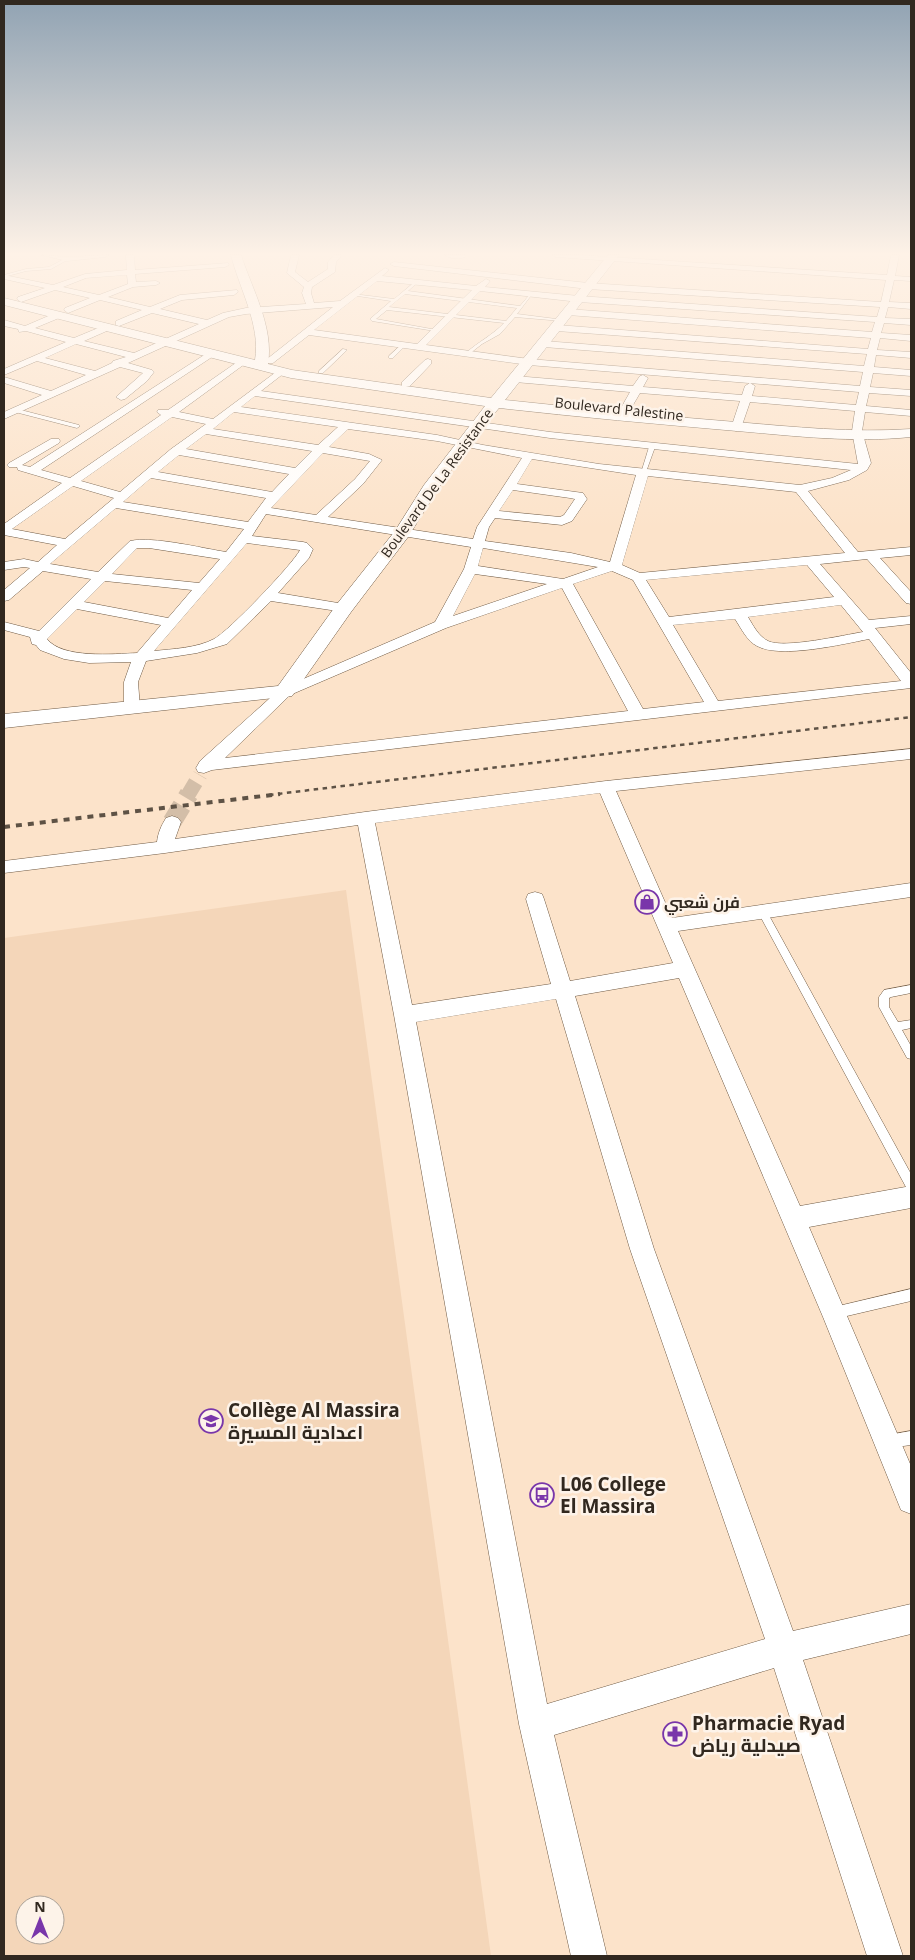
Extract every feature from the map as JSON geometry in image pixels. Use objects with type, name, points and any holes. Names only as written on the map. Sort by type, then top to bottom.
[{"type":"street","points":[[5,370],[63,346]]},
{"type":"street","points":[[93,346],[133,356]]},
{"type":"street","points":[[4,416],[155,346]]},
{"type":"street","name":"Boulevard Palestine","points":[[193,346],[212,353],[321,372],[499,399]]},
{"type":"street","name":"Boulevard Palestine","points":[[201,346],[257,361],[280,372],[499,399],[623,414],[737,424],[858,433],[911,433]]},
{"type":"street","points":[[251,346],[257,361]]},
{"type":"street","points":[[257,361],[262,346]]},
{"type":"street","points":[[4,530],[169,413],[214,384],[282,346]]},
{"type":"street","points":[[333,346],[358,352]]},
{"type":"street","points":[[415,346],[529,362],[911,392]]},
{"type":"street","name":"Boulevard De La Resistance","points":[[285,692],[344,608],[402,533],[430,488],[462,443],[542,346]]},
{"type":"street","points":[[575,346],[911,373]]},
{"type":"street","points":[[623,414],[660,346]]},
{"type":"street","points":[[737,424],[766,346]]},
{"type":"street","points":[[800,346],[911,355]]},
{"type":"street","points":[[232,409],[462,443],[529,456],[643,472],[800,489],[822,485],[858,470],[865,457],[858,433],[860,409],[874,346]]},
{"type":"street","points":[[31,471],[212,353]]},
{"type":"street","points":[[387,356],[423,361],[406,384]]},
{"type":"street","points":[[475,366],[485,356]]},
{"type":"street","points":[[36,358],[94,374]]},
{"type":"street","points":[[115,402],[144,379],[149,372],[116,364]]},
{"type":"street","points":[[4,597],[176,451],[280,372]]},
{"type":"street","points":[[516,379],[911,413]]},
{"type":"street","points":[[4,380],[50,394]]},
{"type":"street","points":[[254,393],[476,425],[652,447],[842,466],[858,470]]},
{"type":"street","points":[[130,406],[214,422]]},
{"type":"street","points":[[8,464],[81,424]]},
{"type":"street","points":[[132,708],[131,682],[140,658],[169,622],[244,539],[250,526],[276,496],[346,425]]},
{"type":"street","points":[[202,430],[374,458],[376,461],[360,479],[319,519]]},
{"type":"street","points":[[176,451],[299,472]]},
{"type":"street","points":[[441,625],[471,569],[477,544],[491,514],[529,456]]},
{"type":"street","points":[[8,464],[116,500],[250,526]]},
{"type":"street","points":[[615,566],[643,472]]},
{"type":"street","points":[[148,474],[276,496]]},
{"type":"street","points":[[491,514],[562,521],[568,518],[581,499],[579,496],[570,494],[508,486]]},
{"type":"street","points":[[800,489],[853,556]]},
{"type":"street","points":[[264,510],[615,566],[638,577],[911,551]]},
{"type":"street","points":[[4,530],[67,543]]},
{"type":"street","points":[[4,626],[31,632],[35,634],[40,645],[54,652],[79,658],[140,658],[205,647],[222,641],[268,596],[304,555],[307,549],[302,546],[244,539]]},
{"type":"street","points":[[37,641],[130,547],[140,543],[228,556]]},
{"type":"street","points":[[870,554],[910,597]]},
{"type":"street","points":[[810,560],[869,629],[911,683]]},
{"type":"street","points":[[4,566],[20,563],[102,577],[201,587]]},
{"type":"street","points":[[4,721],[285,692],[441,625],[615,566]]},
{"type":"street","points":[[471,569],[566,583]]},
{"type":"street","points":[[638,577],[713,705]]},
{"type":"street","points":[[566,583],[638,714]]},
{"type":"street","points":[[268,596],[344,608]]},
{"type":"street","points":[[664,622],[844,600]]},
{"type":"street","points":[[75,604],[169,622]]},
{"type":"street","points":[[739,614],[756,640],[771,647],[831,641],[869,629],[911,620]]},
{"type":"street","points":[[285,692],[203,770],[638,714],[911,683]]},
{"type":"street","points":[[4,867],[606,787],[911,754]]},
{"type":"street","points":[[606,787],[834,1313],[911,1500]]},
{"type":"street","points":[[364,818],[404,1015],[535,1724],[589,1956]]},
{"type":"street","points":[[165,847],[167,832],[172,822]]},
{"type":"street","points":[[667,926],[911,890]]},
{"type":"street","points":[[535,899],[642,1249],[784,1649],[885,1956]]},
{"type":"street","points":[[404,1015],[684,969]]},
{"type":"street","points":[[793,1219],[911,1197]]},
{"type":"street","points":[[535,1724],[784,1649],[911,1619]]},
{"type":"lane","points":[[387,356],[402,346]]},
{"type":"lane","points":[[468,354],[476,346]]},
{"type":"lane","points":[[321,372],[345,350]]},
{"type":"lane","points":[[17,411],[81,424]]},
{"type":"lane","points":[[643,472],[652,447]]},
{"type":"lane","points":[[763,912],[911,1185]]},
{"type":"lane","points":[[911,988],[888,993],[884,997],[884,1006],[911,1055]]},
{"type":"lane","points":[[896,1027],[911,1024]]},
{"type":"lane","points":[[834,1313],[911,1295]]},
{"type":"lane","points":[[887,1442],[911,1438]]},
{"type":"shaded area","name":"Collège Al Massira اعدادية المسيرة","points":[[346,890],[491,1956],[4,1956],[4,938]]},
{"type":"tunnel","points":[[188,795],[200,775]]},
{"type":"tunnel","points":[[172,822],[189,794]]},
{"type":"railway","points":[[269,795],[911,717]]},
{"type":"railway","points":[[4,827],[280,794]]},
{"type":"place","name":"فرن شعبي","points":[[647,902]]},
{"type":"place","name":"Collège Al Massira اعدادية المسيرة","points":[[211,1421]]},
{"type":"place","name":"L06 College El Massira","points":[[542,1495]]},
{"type":"place","name":"Pharmacie Ryad صيدلية رياض","points":[[675,1734]]}]
